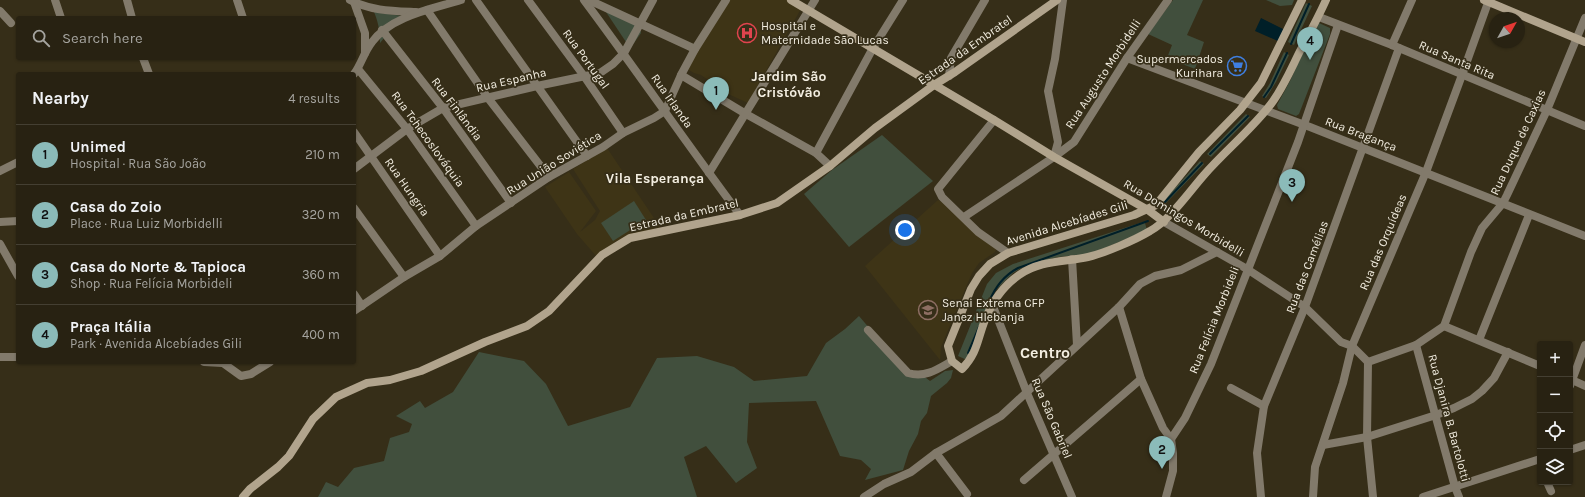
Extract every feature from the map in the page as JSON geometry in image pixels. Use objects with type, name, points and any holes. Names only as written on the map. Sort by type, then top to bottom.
[{"type":"street","points":[[55,0],[60,16]]},
{"type":"street","points":[[127,0],[131,16]]},
{"type":"street","points":[[237,0],[242,16]]},
{"type":"street","points":[[352,1],[363,6],[384,10],[417,12],[461,0]]},
{"type":"street","points":[[476,0],[587,156]]},
{"type":"street","name":"Rua Portugal","points":[[528,0],[584,76],[623,133]]},
{"type":"street","name":"Rua Irlanda","points":[[584,0],[624,53],[708,173],[740,215]]},
{"type":"street","points":[[589,0],[695,49]]},
{"type":"street","name":"Rua Espanha","points":[[356,167],[407,128],[443,108],[600,73],[613,64],[624,53],[639,22],[653,0]]},
{"type":"street","points":[[665,111],[681,75],[695,49],[726,0]]},
{"type":"street","name":"Rua Domingos Morbidelli","points":[[790,0],[1054,157],[1148,210],[1164,222],[1248,269],[1305,307],[1342,342],[1352,346],[1368,362]]},
{"type":"street","points":[[708,173],[746,114],[815,0]]},
{"type":"street","points":[[816,153],[873,48],[903,0]]},
{"type":"street","points":[[949,76],[951,58],[985,0]]},
{"type":"street","name":"Estrada da Embratel","points":[[243,497],[250,488],[278,467],[289,456],[313,419],[336,397],[367,383],[390,380],[421,371],[485,342],[527,326],[549,311],[602,255],[630,238],[740,215],[777,203],[830,166],[875,128],[934,85],[1057,0]]},
{"type":"street","points":[[1054,157],[1058,142],[1048,91],[1055,59],[1063,0]]},
{"type":"street","name":"Rua Augusto Morbidelli","points":[[964,217],[1074,142],[1127,58],[1168,0]]},
{"type":"street","name":"Avenida Alcebíades Gili","points":[[952,361],[948,346],[971,289],[979,276],[990,264],[1008,253],[1148,210],[1156,205],[1199,152],[1246,103],[1267,73],[1302,0]]},
{"type":"street","points":[[868,330],[908,373],[915,375],[930,374],[952,361],[962,369],[975,352],[992,304],[1003,289],[1020,274],[1032,267],[1056,260],[1072,259],[1100,253],[1150,231],[1164,222],[1214,164],[1280,92],[1326,0]]},
{"type":"street","name":"Rua das Camélias","points":[[1261,497],[1257,453],[1264,406],[1305,307],[1364,149],[1412,0]]},
{"type":"street","points":[[352,1],[365,33],[365,53]]},
{"type":"street","points":[[1487,1],[1585,42]]},
{"type":"street","name":"Rua das Orquídeas","points":[[1313,497],[1315,467],[1344,382],[1352,346],[1426,172],[1462,75],[1487,1]]},
{"type":"street","points":[[427,10],[488,98],[549,177]]},
{"type":"street","points":[[0,11],[11,23]]},
{"type":"street","points":[[356,72],[365,53],[382,30],[417,12]]},
{"type":"street","name":"Rua Santa Rita","points":[[1319,16],[1338,25],[1396,46],[1585,126]]},
{"type":"street","name":"Rua Duque de Caxias","points":[[1444,326],[1471,252],[1482,228],[1503,203],[1547,110],[1585,18]]},
{"type":"street","name":"Rua Felícia Morbideli","points":[[1171,439],[1185,418],[1211,364],[1298,142],[1338,25]]},
{"type":"street","name":"Rua Finlândia","points":[[382,30],[443,108],[511,203]]},
{"type":"street","name":"Rua Bragança","points":[[1127,58],[1426,172],[1585,236]]},
{"type":"street","points":[[144,60],[148,72]]},
{"type":"street","name":"Rua Tchecoslováquia","points":[[356,72],[407,128],[476,226]]},
{"type":"street","points":[[681,75],[746,114],[816,153],[830,166]]},
{"type":"street","name":"Rua União Soviética","points":[[356,310],[404,277],[440,256],[476,226],[549,177],[603,147],[623,133],[665,111]]},
{"type":"street","points":[[994,120],[938,189],[942,197],[978,232],[1008,253]]},
{"type":"street","name":"Rua Hungria","points":[[356,135],[440,256]]},
{"type":"street","points":[[0,171],[16,163]]},
{"type":"street","points":[[356,211],[404,277]]},
{"type":"street","points":[[1479,340],[1530,215]]},
{"type":"street","points":[[0,222],[16,221]]},
{"type":"street","points":[[0,244],[16,272]]},
{"type":"street","points":[[864,497],[884,484],[911,472],[936,453],[1001,416],[1119,308],[1140,284],[1146,280],[1181,270],[1217,252]]},
{"type":"street","points":[[1072,259],[1077,346]]},
{"type":"street","points":[[356,297],[362,306]]},
{"type":"street","name":"Rua São Gabriel","points":[[992,304],[1027,393],[1072,497]]},
{"type":"street","points":[[1119,308],[1141,379],[1163,428],[1171,439],[1173,471],[1166,497]]},
{"type":"street","points":[[1373,497],[1367,437],[1368,362],[1416,345],[1444,326],[1537,365]]},
{"type":"street","name":"Rua Djanira B. Bartolotti","points":[[1416,345],[1459,497]]},
{"type":"street","points":[[1573,377],[1585,345]]},
{"type":"street","points":[[1323,445],[1367,437],[1436,416],[1472,399],[1494,378],[1508,352]]},
{"type":"street","points":[[0,357],[16,357]]},
{"type":"street","points":[[226,364],[241,376],[251,374],[267,364]]},
{"type":"street","points":[[1024,480],[1141,379]]},
{"type":"street","points":[[1573,383],[1585,386]]},
{"type":"street","points":[[1231,388],[1264,406]]},
{"type":"street","points":[[1573,449],[1585,445]]},
{"type":"street","points":[[936,453],[967,494]]},
{"type":"street","points":[[1423,497],[1537,461]]},
{"type":"street","points":[[1548,485],[1551,491]]},
{"type":"shaded area","name":"Hospital e Maternidade São Lucas","points":[[727,0],[790,0],[802,7],[748,103],[728,94],[701,75],[687,69]]},
{"type":"shaded area","points":[[607,148],[660,227],[616,241],[597,257],[577,234],[545,187],[569,172],[596,211],[580,232],[595,220],[600,211],[573,169]]},
{"type":"shaded area","name":"Senai Extrema CFP Janez Hlebanja","points":[[938,200],[950,206],[996,249],[995,252],[979,263],[972,273],[941,347],[940,360],[865,266]]},
{"type":"green space","points":[[1173,0],[1203,0],[1187,35],[1204,42],[1195,69],[1167,58],[1172,45],[1148,34]]},
{"type":"green space","points":[[1266,0],[1294,0],[1292,5],[1280,6]]},
{"type":"green space","points":[[1306,3],[1312,6],[1294,45],[1288,42]]},
{"type":"green space","points":[[373,10],[402,16],[380,43],[380,34]]},
{"type":"green space","points":[[608,10],[640,28],[641,33],[634,43],[628,45],[606,12]]},
{"type":"green space","points":[[1319,23],[1330,28],[1330,34],[1299,114],[1296,116],[1278,109],[1277,105],[1290,81],[1315,26]]},
{"type":"green space","points":[[1284,52],[1289,55],[1276,82],[1266,98],[1262,96],[1270,83]]},
{"type":"green space","points":[[1246,114],[1250,117],[1211,157],[1207,154]]},
{"type":"green space","points":[[882,135],[933,181],[849,247],[804,194],[832,170]]},
{"type":"green space","points":[[1200,161],[1204,164],[1163,206],[1160,204]]},
{"type":"green space","points":[[634,201],[646,220],[613,241],[601,223]]},
{"type":"green space","points":[[1143,222],[1145,223],[1147,230],[1091,254],[1058,257],[1025,266],[1013,273],[992,296],[967,360],[958,356],[987,284],[996,273],[1013,264]]},
{"type":"green space","points":[[859,316],[906,371],[921,374],[930,381],[945,371],[953,370],[951,378],[947,383],[931,396],[927,413],[921,421],[918,434],[909,451],[903,470],[865,480],[871,469],[861,460],[840,456],[816,401],[749,403],[747,442],[757,468],[736,483],[706,446],[684,457],[697,497],[318,497],[326,482],[338,487],[354,468],[384,461],[390,438],[409,432],[412,424],[396,416],[420,401],[425,408],[453,392],[479,352],[524,361],[546,384],[568,426],[630,407],[657,358],[697,356],[734,367],[754,381],[807,376],[826,343]]},
{"type":"water","points":[[1261,18],[1285,30],[1280,42],[1255,31]]},
{"type":"waterway","points":[[1291,44],[1309,4]]},
{"type":"waterway","points":[[1264,97],[1271,87],[1287,53]]},
{"type":"waterway","points":[[1210,154],[1248,116]]},
{"type":"waterway","points":[[1163,204],[1202,163]]},
{"type":"waterway","points":[[989,302],[1000,282],[1018,268],[1148,221]]},
{"type":"waterway","points":[[968,353],[979,327]]},
{"type":"place","name":"Hospital e Maternidade São Lucas","points":[[747,33]]},
{"type":"place","name":"Praça Itália","points":[[1310,60]]},
{"type":"place","name":"Supermercados Kurihara","points":[[1237,66]]},
{"type":"place","name":"Unimed","points":[[716,110]]},
{"type":"place","name":"Casa do Norte & Tapioca","points":[[1292,202]]},
{"type":"place","name":"Senai Extrema CFP Janez Hlebanja","points":[[928,310]]},
{"type":"place","name":"Casa do Zoio","points":[[1162,469]]},
{"type":"district","name":"Jardim São Cristóvão","points":[[789,84]]},
{"type":"district","name":"Vila Esperança","points":[[655,178]]},
{"type":"district","name":"Centro","points":[[1045,352]]}]
